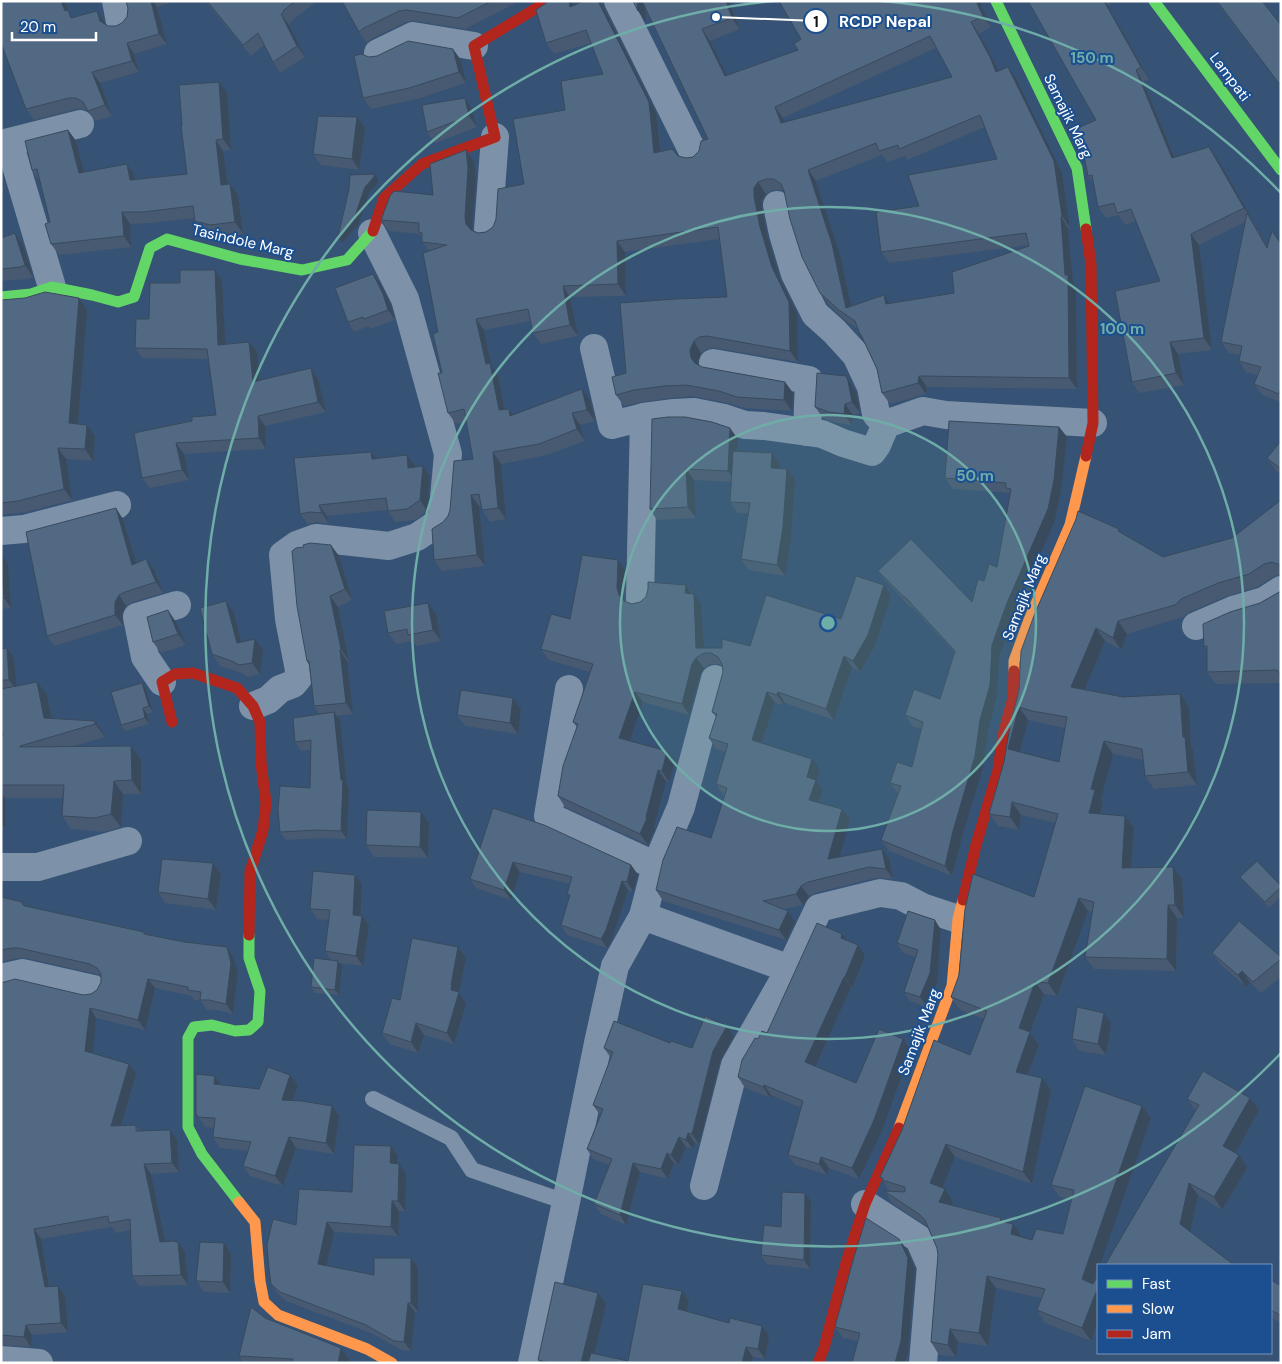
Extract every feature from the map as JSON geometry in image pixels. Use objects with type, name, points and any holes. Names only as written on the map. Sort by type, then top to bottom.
[{"type":"main road","points":[[495,137],[474,46],[548,1]]},
{"type":"main road","name":"Samajik Marg","points":[[818,1363],[824,1348],[846,1263],[865,1204],[896,1137],[952,986],[958,919],[976,845],[998,770],[1003,735],[1013,698],[1014,661],[1029,620],[1070,525],[1093,423],[1091,264],[1078,168],[996,1]]},
{"type":"main road","name":"Lampati","points":[[1154,1],[1281,170]]},
{"type":"main road","name":"Tasindole Marg","points":[[52,286],[118,302],[134,297],[150,248],[167,239],[240,259],[302,270],[347,260],[372,233],[384,198],[422,164],[495,137]]},
{"type":"main road","points":[[1,297],[31,294],[52,286]]},
{"type":"main road","points":[[172,722],[162,682],[175,674],[193,673],[236,688],[253,706],[260,722],[260,764],[266,803],[263,830],[250,872],[248,958],[260,991],[258,1022],[249,1030],[236,1031],[212,1025],[194,1027],[188,1038],[188,1127],[202,1154],[255,1222],[260,1281],[264,1302],[278,1315],[367,1348],[392,1363]]},
{"type":"street","points":[[618,1],[694,154]]},
{"type":"street","points":[[378,53],[413,36],[474,46]]},
{"type":"street","points":[[52,286],[9,142],[80,124]]},
{"type":"street","points":[[488,229],[495,137]]},
{"type":"street","points":[[777,205],[783,234],[795,274],[815,314],[856,355],[871,387],[876,414],[886,424]]},
{"type":"street","points":[[253,706],[268,700],[280,688],[293,684],[298,678],[299,670],[288,618],[282,555],[297,544],[316,538],[389,546],[417,537],[442,520],[448,454],[406,299],[372,233]]},
{"type":"street","points":[[594,348],[612,425],[644,417],[694,412],[724,418],[745,425],[822,434],[872,452],[886,424],[923,411],[946,415],[1093,423]]},
{"type":"street","points":[[713,363],[809,380],[807,432]]},
{"type":"street","points":[[640,599],[644,417]]},
{"type":"street","points":[[1,532],[24,529],[117,505]]},
{"type":"street","points":[[1196,626],[1233,610],[1264,600],[1281,590]]},
{"type":"street","points":[[162,682],[146,657],[137,618],[177,605]]},
{"type":"street","points":[[532,1363],[615,966],[643,916],[656,866],[681,806],[715,679]]},
{"type":"street","points":[[569,689],[548,816],[656,866]]},
{"type":"street","points":[[1,867],[38,867],[128,841]]},
{"type":"street","points":[[704,1186],[735,1065],[790,969],[820,908],[880,893],[901,896],[922,907],[958,919]]},
{"type":"street","points":[[643,916],[790,969]]},
{"type":"street","points":[[1,978],[22,972],[93,989]]},
{"type":"street","points":[[865,1204],[919,1239],[931,1266],[923,1363]]},
{"type":"street","points":[[1,1360],[39,1363]]},
{"type":"lane","points":[[373,1099],[451,1138],[472,1170],[566,1202]]},
{"type":"building","points":[[1,1],[61,1],[65,11],[68,10],[71,18],[97,11],[100,21],[108,26],[116,26],[127,17],[128,8],[126,1],[151,1],[159,34],[127,43],[132,61],[92,72],[105,105],[88,111],[83,102],[76,98],[69,98],[26,109],[1,43]]},
{"type":"building","points":[[207,1],[295,1],[281,14],[297,46],[273,62],[258,33],[243,45]]},
{"type":"building","points":[[342,1],[492,1],[458,18],[407,10],[399,11],[359,32]]},
{"type":"building","points":[[549,1],[569,1],[570,7],[584,1],[598,1],[649,102],[654,153],[672,149],[678,156],[686,158],[693,157],[699,151],[701,141],[708,139],[642,1],[726,1],[732,18],[702,29],[725,76],[798,50],[794,44],[801,39],[779,1],[976,1],[983,16],[971,22],[996,72],[1008,67],[1054,161],[1062,216],[1065,275],[1068,275],[1069,378],[919,376],[918,383],[882,393],[877,369],[855,321],[820,293],[802,257],[781,184],[774,179],[766,179],[758,182],[754,188],[754,197],[760,227],[772,267],[789,302],[790,351],[707,336],[699,337],[694,341],[690,350],[691,358],[702,367],[785,382],[784,400],[737,397],[719,391],[686,385],[634,390],[616,395],[612,377],[626,373],[620,303],[727,297],[718,227],[617,241],[618,284],[563,286],[570,325],[533,333],[528,309],[476,319],[486,364],[490,363],[499,410],[509,409],[510,416],[582,389],[587,410],[572,413],[577,429],[539,444],[493,452],[498,508],[482,510],[479,494],[471,495],[477,555],[434,560],[432,529],[443,522],[450,510],[454,461],[473,459],[464,409],[448,413],[438,373],[442,373],[433,334],[438,332],[423,253],[447,245],[422,242],[419,223],[381,220],[390,196],[394,191],[433,195],[430,164],[466,150],[468,168],[466,224],[471,230],[478,233],[486,232],[493,227],[496,219],[498,189],[524,184],[513,119],[565,110],[561,81],[603,74],[586,30],[546,43],[536,10]],"holes":[[[930,36],[952,77],[781,123],[775,107]],[[980,115],[997,159],[908,175],[919,206],[876,212],[881,252],[1026,233],[1029,246],[952,272],[954,293],[886,304],[884,295],[846,308],[832,244],[808,170],[876,143],[879,151],[898,145],[899,149]]]},
{"type":"building","points":[[633,1],[637,1],[638,11]]},
{"type":"building","points":[[1028,1],[1104,1],[1141,67],[1136,70],[1172,158],[1209,147],[1244,208],[1191,234],[1204,338],[1170,342],[1176,373],[1132,382],[1115,291],[1160,281],[1131,209],[1117,213],[1114,203],[1098,207],[1092,175],[1088,176],[1083,150],[1073,130],[1096,120]]},
{"type":"building","points":[[1217,1],[1262,1],[1281,25],[1281,86]]},
{"type":"building","points":[[408,41],[453,49],[459,72],[409,88],[363,98],[354,56],[361,54],[369,57],[377,56]]},
{"type":"building","points":[[219,82],[223,139],[216,140],[221,185],[230,184],[235,222],[210,225],[195,221],[193,206],[143,212],[122,212],[124,236],[51,244],[45,224],[50,222],[37,169],[32,170],[25,141],[68,130],[79,173],[127,164],[130,180],[187,174],[181,125],[179,85]]},
{"type":"building","points":[[465,98],[469,116],[427,132],[422,105]]},
{"type":"building","points":[[318,116],[357,117],[352,159],[313,154]]},
{"type":"building","points":[[374,174],[374,177],[365,187],[354,219],[338,237],[349,189],[350,175]]},
{"type":"building","points":[[1247,213],[1267,248],[1272,231],[1281,244],[1281,389],[1279,394],[1254,384],[1261,367],[1239,361],[1242,346],[1221,342]]},
{"type":"building","points":[[15,233],[25,265],[1,269],[1,238]]},
{"type":"building","points":[[180,270],[215,270],[218,345],[249,342],[253,382],[311,368],[318,402],[258,416],[259,438],[176,443],[182,470],[142,478],[134,433],[192,421],[192,417],[216,415],[207,349],[135,348],[136,319],[149,319],[150,283],[180,283]]},
{"type":"building","points":[[373,274],[383,294],[388,310],[364,319],[363,317],[348,322],[335,288]]},
{"type":"building","points":[[45,292],[79,298],[69,423],[87,425],[85,449],[58,448],[64,489],[18,501],[1,503],[1,300],[25,298]]},
{"type":"building","points":[[817,373],[846,376],[852,402],[845,404],[844,414],[829,412],[815,407]]},
{"type":"building","points":[[685,417],[712,422],[730,428],[728,471],[686,469],[688,507],[650,509],[652,419]]},
{"type":"building","points":[[949,421],[1059,427],[1054,480],[1048,509],[1007,603],[992,645],[990,685],[980,720],[975,756],[945,866],[881,840],[901,786],[890,783],[897,762],[912,767],[923,722],[905,715],[914,689],[940,699],[955,651],[878,571],[911,539],[972,602],[978,579],[984,581],[989,564],[997,567],[1011,489],[1006,488],[1006,483],[945,478]]},
{"type":"building","points":[[1281,441],[1281,469],[1267,458]]},
{"type":"building","points":[[733,451],[772,453],[771,468],[787,469],[783,527],[777,565],[741,559],[750,503],[730,502]]},
{"type":"building","points":[[371,452],[372,459],[407,455],[408,468],[423,466],[420,500],[407,509],[388,511],[386,498],[319,505],[322,513],[310,512],[300,514],[294,458]]},
{"type":"building","points":[[1281,500],[1281,565],[1272,562],[1264,564],[1249,574],[1218,583],[1181,599],[1175,605],[1118,621],[1113,638],[1096,628],[1071,687],[1123,697],[1180,694],[1188,772],[1145,776],[1142,749],[1104,741],[1091,789],[1095,790],[1089,813],[1125,816],[1122,868],[1173,867],[1175,905],[1168,905],[1167,959],[1085,957],[1094,902],[1079,898],[1048,983],[1035,982],[1019,1028],[1030,1032],[1016,1072],[1042,1078],[1023,1172],[946,1144],[930,1183],[945,1189],[939,1202],[1001,1218],[1000,1221],[1013,1224],[1011,1234],[1032,1240],[1036,1229],[1063,1234],[1074,1190],[1051,1185],[1085,1086],[1142,1106],[1082,1279],[1093,1284],[1097,1278],[1097,1292],[1082,1328],[1037,1310],[1045,1289],[987,1276],[979,1333],[950,1329],[948,1345],[931,1342],[937,1248],[925,1220],[884,1191],[905,1192],[905,1187],[882,1180],[883,1178],[880,1177],[902,1130],[934,1040],[970,1055],[987,1011],[951,997],[959,975],[965,909],[973,874],[1034,897],[1058,814],[1012,802],[1010,817],[989,814],[1004,762],[1019,690],[1021,651],[1078,511],[1119,529],[1118,531],[1163,557],[1232,538]],"holes":[[[1019,707],[1067,717],[1059,762],[1008,749]]]},
{"type":"building","points":[[116,508],[132,565],[146,559],[156,582],[119,595],[115,602],[115,615],[47,636],[26,532]]},
{"type":"building","points":[[310,543],[331,545],[345,589],[330,596],[341,649],[346,703],[314,706],[309,661],[307,661],[297,606],[292,551]]},
{"type":"building","points":[[582,555],[618,560],[617,588],[619,595],[624,601],[632,604],[640,602],[646,597],[648,582],[686,585],[685,593],[694,594],[696,648],[722,648],[722,639],[750,646],[766,595],[841,619],[856,576],[884,585],[868,635],[853,661],[844,656],[826,709],[778,692],[777,695],[767,692],[752,740],[812,759],[807,777],[816,780],[809,800],[842,809],[828,859],[882,849],[886,869],[869,867],[808,882],[801,886],[796,894],[763,901],[788,911],[779,930],[656,890],[663,860],[677,827],[711,838],[727,788],[716,784],[728,744],[709,738],[717,714],[712,712],[723,672],[722,664],[718,657],[711,653],[704,653],[696,658],[692,664],[682,704],[635,692],[619,738],[667,751],[662,771],[658,770],[647,818],[640,834],[558,796],[563,766],[578,724],[573,722],[593,664],[541,649],[551,614],[570,619]]},
{"type":"building","points":[[1,566],[4,598],[1,598]]},
{"type":"building","points":[[1281,591],[1281,675],[1277,670],[1207,672],[1207,646],[1204,647],[1203,624],[1230,612],[1260,603]]},
{"type":"building","points":[[226,601],[237,643],[255,639],[252,663],[239,665],[212,654],[200,608]]},
{"type":"building","points":[[428,603],[433,630],[408,635],[407,629],[388,633],[384,611]]},
{"type":"building","points":[[168,610],[178,634],[153,642],[147,617]]},
{"type":"building","points":[[7,648],[9,680],[1,680],[1,649]]},
{"type":"building","points":[[37,682],[44,718],[95,721],[95,724],[20,747],[131,746],[132,780],[114,781],[111,814],[95,818],[62,816],[64,785],[1,785],[1,735],[3,735],[1,728],[1,689]]},
{"type":"building","points":[[142,683],[149,706],[143,708],[145,718],[121,725],[111,692]]},
{"type":"building","points":[[461,690],[513,698],[510,723],[457,715]]},
{"type":"building","points":[[334,712],[341,780],[343,780],[341,831],[280,832],[278,810],[280,786],[310,788],[311,740],[295,742],[293,718]]},
{"type":"building","points":[[493,808],[544,825],[631,865],[627,882],[622,881],[606,930],[601,939],[561,925],[570,895],[567,894],[572,877],[513,862],[504,890],[470,879]]},
{"type":"building","points":[[367,810],[421,812],[420,847],[366,845]]},
{"type":"building","points":[[162,859],[213,863],[208,899],[158,892]]},
{"type":"building","points":[[1257,861],[1281,886],[1265,902],[1240,877]]},
{"type":"building","points":[[313,871],[355,875],[353,915],[362,916],[356,956],[325,951],[330,910],[310,909]]},
{"type":"building","points":[[1,897],[22,902],[25,906],[144,932],[144,934],[184,942],[227,947],[231,963],[226,1004],[200,1000],[201,992],[188,990],[188,987],[148,979],[138,1020],[90,1008],[85,1051],[129,1064],[111,1126],[136,1125],[136,1131],[170,1130],[172,1163],[144,1164],[160,1242],[178,1242],[181,1275],[132,1276],[130,1219],[109,1223],[108,1216],[34,1229],[45,1287],[58,1286],[61,1323],[26,1325],[24,1337],[1,1335],[1,983],[15,979],[83,995],[91,994],[97,990],[101,982],[101,974],[97,968],[90,964],[19,948],[1,950]]},
{"type":"building","points":[[908,911],[935,920],[930,973],[920,997],[904,992],[918,950],[897,943]]},
{"type":"building","points":[[1239,921],[1281,957],[1253,982],[1242,971],[1238,975],[1212,953]]},
{"type":"building","points":[[817,923],[842,934],[841,938],[858,945],[805,1062],[856,1083],[879,1029],[903,1039],[874,1120],[852,1168],[821,1157],[819,1164],[788,1155],[803,1101],[764,1085],[763,1087],[738,1077],[742,1060],[755,1038],[758,1039],[762,1031],[767,1033]]},
{"type":"building","points":[[412,938],[458,947],[451,990],[459,992],[447,1033],[416,1023],[411,1042],[382,1033],[392,998],[400,1000]]},
{"type":"building","points":[[314,958],[338,961],[335,990],[311,987]]},
{"type":"building","points":[[1077,1007],[1104,1013],[1098,1044],[1072,1039]]},
{"type":"building","points":[[705,1016],[727,1026],[713,1051],[692,1134],[688,1133],[686,1140],[679,1137],[671,1155],[667,1153],[661,1169],[633,1163],[620,1215],[594,1204],[612,1159],[587,1149],[603,1109],[593,1105],[613,1052],[604,1048],[614,1021],[670,1043],[671,1041],[692,1048]]},
{"type":"building","points":[[268,1067],[290,1075],[282,1100],[332,1106],[326,1143],[289,1137],[275,1176],[243,1166],[251,1142],[213,1137],[215,1118],[198,1117],[196,1113],[196,1074],[215,1076],[214,1084],[259,1089]]},
{"type":"building","points":[[1203,1071],[1250,1098],[1223,1146],[1239,1155],[1214,1197],[1189,1183],[1180,1224],[1233,1264],[1106,1264],[1199,1105],[1187,1099]]},
{"type":"building","points":[[354,1145],[391,1146],[390,1163],[399,1164],[398,1201],[392,1201],[391,1227],[327,1222],[318,1264],[374,1275],[374,1258],[411,1258],[411,1303],[408,1303],[404,1342],[394,1341],[366,1325],[280,1292],[271,1284],[267,1245],[273,1219],[296,1225],[299,1189],[352,1192]]},
{"type":"building","points":[[782,1192],[805,1193],[804,1260],[761,1255],[764,1225],[781,1227]]},
{"type":"building","points":[[866,1218],[899,1239],[908,1258],[901,1341],[895,1363],[852,1363],[860,1333],[835,1327]]},
{"type":"building","points":[[200,1242],[224,1243],[223,1282],[196,1281]]},
{"type":"building","points":[[1272,1281],[1281,1286],[1280,1315],[1272,1311]]},
{"type":"building","points":[[555,1282],[598,1293],[581,1363],[550,1363],[538,1360]]},
{"type":"building","points":[[643,1284],[682,1291],[678,1309],[729,1323],[730,1318],[762,1326],[758,1349],[746,1347],[742,1363],[588,1363],[591,1353],[628,1361]]},
{"type":"building","points":[[251,1307],[265,1318],[341,1348],[338,1363],[292,1363],[293,1359],[239,1356]]},
{"type":"traffic: fast","points":[[996,1],[1077,168],[1086,229]]},
{"type":"traffic: fast","points":[[1154,1],[1281,170]]},
{"type":"traffic: fast","points":[[1,297],[31,294],[52,287],[118,302],[134,297],[150,248],[167,239],[240,259],[302,270],[347,260],[373,231]]},
{"type":"traffic: fast","points":[[239,1202],[202,1154],[188,1127],[188,1038],[194,1027],[212,1025],[235,1031],[249,1030],[258,1022],[260,991],[249,958],[249,935]]},
{"type":"traffic: slow","points":[[1014,671],[1014,661],[1029,620],[1070,525],[1086,456]]},
{"type":"traffic: slow","points":[[899,1128],[952,986],[958,919],[963,900]]},
{"type":"traffic: slow","points":[[239,1202],[255,1222],[260,1281],[264,1302],[278,1315],[367,1349],[392,1363]]},
{"type":"traffic: jam","points":[[373,231],[384,198],[422,164],[495,137],[474,46],[548,1]]},
{"type":"traffic: jam","points":[[1086,229],[1091,264],[1093,423],[1086,456]]},
{"type":"traffic: jam","points":[[963,900],[976,845],[998,770],[1003,735],[1013,698],[1014,671]]},
{"type":"traffic: jam","points":[[172,722],[162,682],[175,674],[193,673],[237,688],[253,706],[260,722],[261,763],[266,803],[263,830],[250,872],[249,935]]},
{"type":"traffic: jam","points":[[818,1363],[824,1348],[846,1263],[865,1204],[899,1128]]},
{"type":"place","name":"RCDP Nepal","points":[[716,17]]}]
